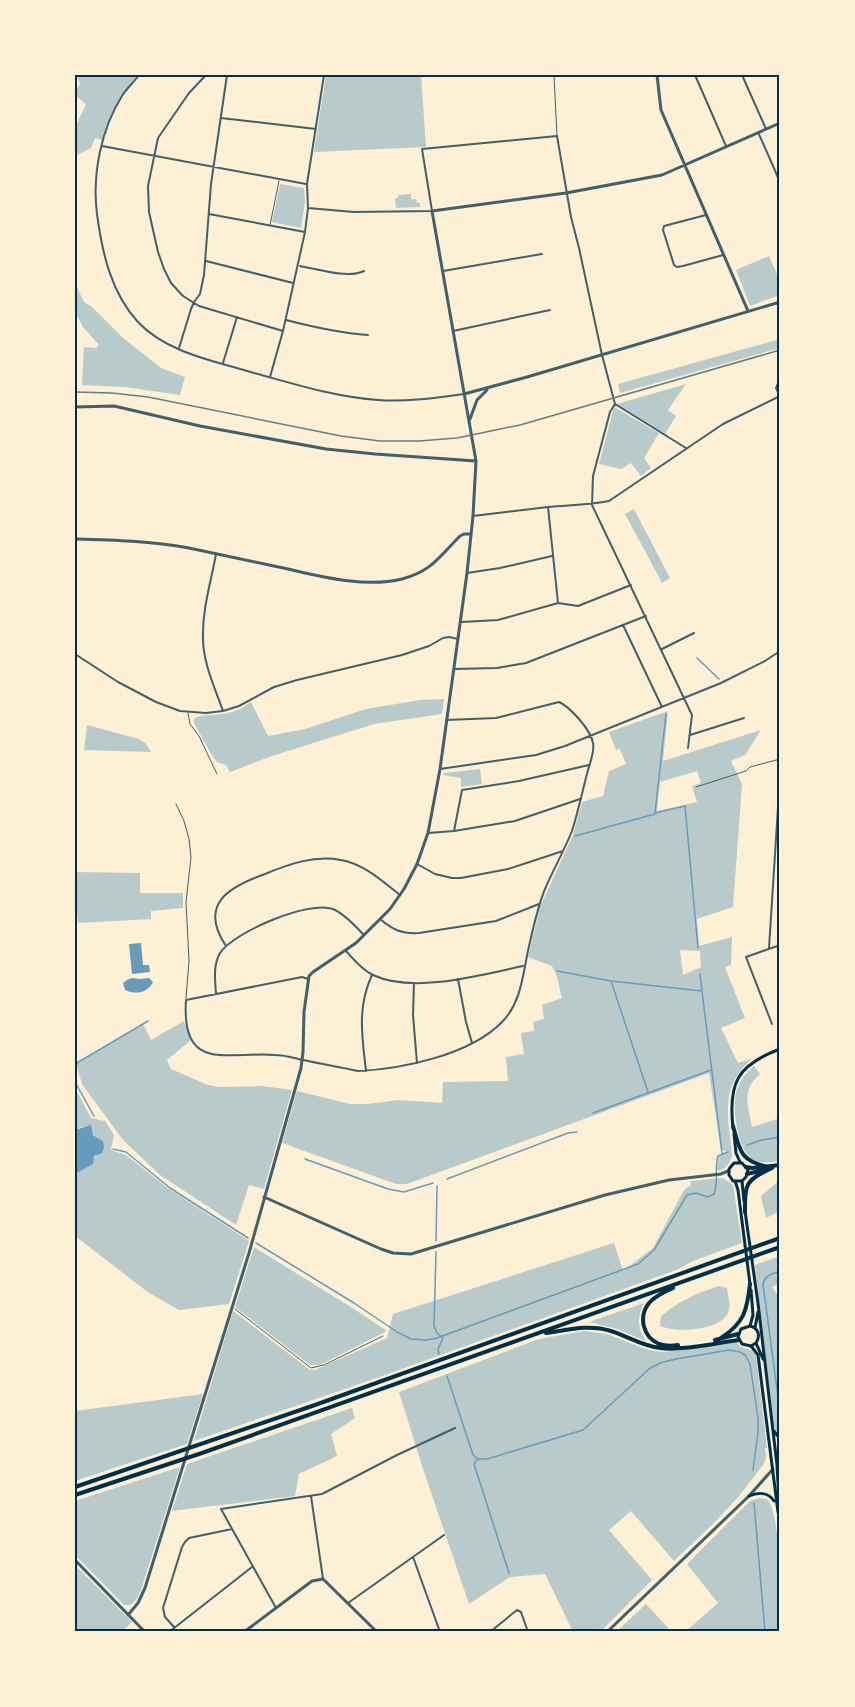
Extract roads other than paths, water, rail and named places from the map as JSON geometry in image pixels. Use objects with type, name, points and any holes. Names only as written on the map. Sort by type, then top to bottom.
[{"type":"highway","points":[[733,1126],[744,1156],[749,1161],[770,1167]]},
{"type":"highway","points":[[746,1167],[780,1166]]},
{"type":"highway","points":[[747,1174],[770,1167]]},
{"type":"highway","points":[[745,1212],[746,1193],[750,1182],[770,1167]]},
{"type":"highway","points":[[75,1487],[315,1405],[780,1238]]},
{"type":"highway","points":[[75,1495],[202,1453],[780,1247]]},
{"type":"highway","points":[[690,1279],[650,1301],[643,1314],[643,1324],[652,1340],[667,1346],[739,1337]]},
{"type":"highway","points":[[718,1340],[737,1326],[744,1316],[750,1284]]},
{"type":"highway","points":[[536,1334],[581,1328],[600,1329],[661,1349],[739,1337]]},
{"type":"main road","points":[[780,1049],[760,1057],[741,1074],[734,1087],[731,1100],[736,1153],[740,1162],[746,1167],[747,1174],[742,1181],[779,1464],[780,1520]]},
{"type":"main road","points":[[734,1163],[736,1153]]},
{"type":"main road","points":[[740,1162],[730,1166],[728,1173],[735,1181],[738,1190],[753,1315],[750,1326]]},
{"type":"main road","points":[[735,1181],[742,1181]]},
{"type":"main road","points":[[755,1328],[744,1327],[739,1337],[745,1346],[756,1343],[759,1335],[755,1328],[758,1303]]},
{"type":"main road","points":[[756,1343],[766,1366]]},
{"type":"main road","points":[[751,1346],[758,1355],[776,1506]]},
{"type":"main road","points":[[773,1427],[780,1439]]},
{"type":"main road","points":[[749,1496],[759,1493],[767,1494],[773,1499],[780,1520]]},
{"type":"street","points":[[140,75],[123,94],[108,124],[98,169],[96,206],[103,249],[121,299],[139,323],[149,332],[179,349],[223,364],[340,396],[380,400],[436,398],[490,387],[780,302]]},
{"type":"street","points":[[206,75],[189,93],[160,134],[153,156],[148,199],[158,252],[171,283],[183,296],[199,306],[283,331]]},
{"type":"street","points":[[179,349],[194,302],[200,294],[206,261],[214,167],[227,75]]},
{"type":"street","points":[[270,377],[286,320],[305,232],[308,208],[307,184],[324,75]]},
{"type":"street","points":[[657,75],[661,110],[748,311]]},
{"type":"street","points":[[694,75],[726,146]]},
{"type":"street","points":[[742,75],[766,129]]},
{"type":"street","points":[[220,118],[316,129]]},
{"type":"street","points":[[308,208],[359,212],[432,211],[566,193],[662,175],[780,123]]},
{"type":"street","points":[[759,132],[780,182]]},
{"type":"street","points":[[128,1615],[142,1596],[264,1197],[302,1060],[308,979],[313,972],[346,951],[364,935],[400,895],[417,864],[428,833],[440,768],[467,573],[476,461],[422,149],[557,136],[566,193],[602,355],[616,405],[686,448]]},
{"type":"street","points":[[102,146],[307,184]]},
{"type":"street","points":[[209,214],[305,232]]},
{"type":"street","points":[[706,215],[664,226],[663,230],[674,265],[683,266],[723,255]]},
{"type":"street","points":[[442,271],[542,254]]},
{"type":"street","points":[[206,261],[294,284]]},
{"type":"street","points":[[298,265],[357,275],[364,271]]},
{"type":"street","points":[[453,331],[550,310]]},
{"type":"street","points":[[223,364],[237,317]]},
{"type":"street","points":[[286,320],[314,327],[368,335]]},
{"type":"street","points":[[473,516],[548,507],[592,505],[609,501],[723,424],[780,396],[776,388],[780,378]]},
{"type":"street","points":[[469,424],[477,399],[490,387]]},
{"type":"street","points":[[75,407],[114,405],[200,426],[326,449],[476,461]]},
{"type":"street","points":[[616,405],[610,411],[593,476],[592,505],[692,715],[688,748]]},
{"type":"street","points":[[548,507],[558,603]]},
{"type":"street","points":[[75,539],[149,542],[330,578],[384,582],[402,579],[422,571],[440,558],[460,536],[471,534]]},
{"type":"street","points":[[216,554],[204,612],[202,638],[206,661],[224,711]]},
{"type":"street","points":[[467,573],[552,556]]},
{"type":"street","points":[[460,622],[498,620],[558,603],[578,606],[631,585]]},
{"type":"street","points":[[454,669],[496,668],[526,663],[646,616]]},
{"type":"street","points":[[623,625],[663,708]]},
{"type":"street","points":[[662,649],[694,633]]},
{"type":"street","points":[[75,654],[168,707],[188,713],[206,713],[224,711],[248,702],[274,687],[297,680],[402,655],[429,646],[443,638],[458,639]]},
{"type":"street","points":[[440,768],[537,754],[591,736],[747,672],[780,651]]},
{"type":"street","points":[[308,979],[302,977],[186,1000],[186,1021],[191,1037],[199,1048],[212,1056],[276,1055],[366,1071],[417,1063],[472,1043],[501,1024],[511,1012],[520,987],[539,904],[574,825],[594,745],[589,731],[566,705],[558,702],[496,718],[446,720]]},
{"type":"street","points":[[690,735],[744,718]]},
{"type":"street","points":[[454,831],[462,790],[528,779],[589,765]]},
{"type":"street","points":[[769,948],[780,776]]},
{"type":"street","points":[[428,833],[515,821],[581,799]]},
{"type":"street","points":[[417,864],[435,874],[460,878],[508,869],[563,851]]},
{"type":"street","points":[[226,946],[218,934],[216,925],[218,905],[222,897],[236,886],[285,866],[312,859],[343,860],[356,864],[375,875],[400,895]]},
{"type":"street","points":[[380,919],[398,932],[419,933],[496,921],[539,904]]},
{"type":"street","points":[[216,994],[215,971],[219,956],[226,946],[247,931],[281,917],[307,908],[320,906],[331,908],[342,914],[364,935]]},
{"type":"street","points":[[772,1024],[746,957],[780,945]]},
{"type":"street","points":[[346,951],[354,961],[372,975],[398,982],[458,979],[524,965]]},
{"type":"street","points":[[366,1071],[361,1026],[362,1001],[372,975]]},
{"type":"street","points":[[458,979],[472,1043]]},
{"type":"street","points":[[414,983],[413,1015],[417,1063]]},
{"type":"street","points":[[264,1197],[381,1249],[402,1255],[605,1195],[660,1182],[728,1173]]},
{"type":"street","points":[[276,1608],[221,1509],[321,1494],[396,1455],[455,1428]]},
{"type":"street","points":[[607,1632],[749,1496],[779,1464]]},
{"type":"street","points":[[311,1496],[323,1579],[378,1632]]},
{"type":"street","points":[[174,1627],[165,1617],[164,1608],[182,1547],[189,1538],[232,1529]]},
{"type":"street","points":[[348,1603],[444,1535]]},
{"type":"street","points":[[413,1557],[440,1632]]},
{"type":"street","points":[[75,1560],[145,1632]]},
{"type":"street","points":[[169,1632],[253,1567]]},
{"type":"street","points":[[244,1632],[312,1581],[323,1579]]},
{"type":"street","points":[[490,1632],[517,1610],[521,1612],[528,1632]]},
{"type":"lane","points":[[554,75],[557,136]]},
{"type":"lane","points":[[270,225],[279,179]]},
{"type":"lane","points":[[188,713],[190,724],[199,736],[218,774]]},
{"type":"lane","points":[[696,787],[746,771],[750,767],[780,759]]},
{"type":"lane","points":[[176,804],[184,821],[191,857],[186,902],[189,961],[186,1000]]},
{"type":"lane","points":[[232,1307],[311,1368],[324,1365],[383,1336]]},
{"type":"water","points":[[141,943],[143,965],[149,965],[150,972],[132,974],[129,944]]},
{"type":"water","points":[[132,978],[149,978],[153,982],[145,991],[125,990],[123,983]]},
{"type":"water","points":[[91,1125],[93,1135],[103,1141],[104,1147],[102,1153],[94,1156],[93,1164],[75,1174],[75,1130]]},
{"type":"waterway","points":[[697,658],[719,679]]},
{"type":"waterway","points":[[666,714],[655,813],[685,806],[698,948]]},
{"type":"waterway","points":[[575,836],[655,814]]},
{"type":"waterway","points":[[557,971],[611,981],[702,991],[722,1153]]},
{"type":"waterway","points":[[700,974],[702,991]]},
{"type":"waterway","points":[[611,981],[648,1092]]},
{"type":"waterway","points":[[75,1064],[148,1021]]},
{"type":"waterway","points":[[593,1113],[711,1070]]},
{"type":"waterway","points":[[75,1082],[94,1116]]},
{"type":"waterway","points":[[447,1179],[568,1133],[577,1132]]},
{"type":"waterway","points":[[747,1145],[780,1137]]},
{"type":"waterway","points":[[113,1149],[126,1152],[170,1188],[248,1238]]},
{"type":"waterway","points":[[256,1243],[397,1332],[411,1339],[437,1338],[638,1264],[654,1250],[687,1195],[696,1193],[708,1197],[714,1194],[718,1156],[728,1152]]},
{"type":"waterway","points":[[305,1159],[388,1189],[404,1192],[433,1183]]},
{"type":"waterway","points":[[436,1241],[437,1186]]},
{"type":"waterway","points":[[436,1252],[434,1326],[442,1337]]},
{"type":"waterway","points":[[780,1271],[767,1277],[763,1284],[780,1412]]},
{"type":"waterway","points":[[439,1354],[438,1349],[443,1338]]},
{"type":"waterway","points":[[447,1376],[473,1455],[478,1459],[487,1459],[583,1430],[649,1369],[660,1363],[729,1350],[740,1352],[745,1355],[750,1364],[758,1418],[753,1470]]},
{"type":"waterway","points":[[477,1460],[474,1464],[509,1573]]},
{"type":"waterway","points":[[754,1503],[765,1632]]},
{"type":"railway","points":[[75,392],[148,397],[341,436],[380,441],[419,441],[457,438],[520,425],[780,350]]}]
